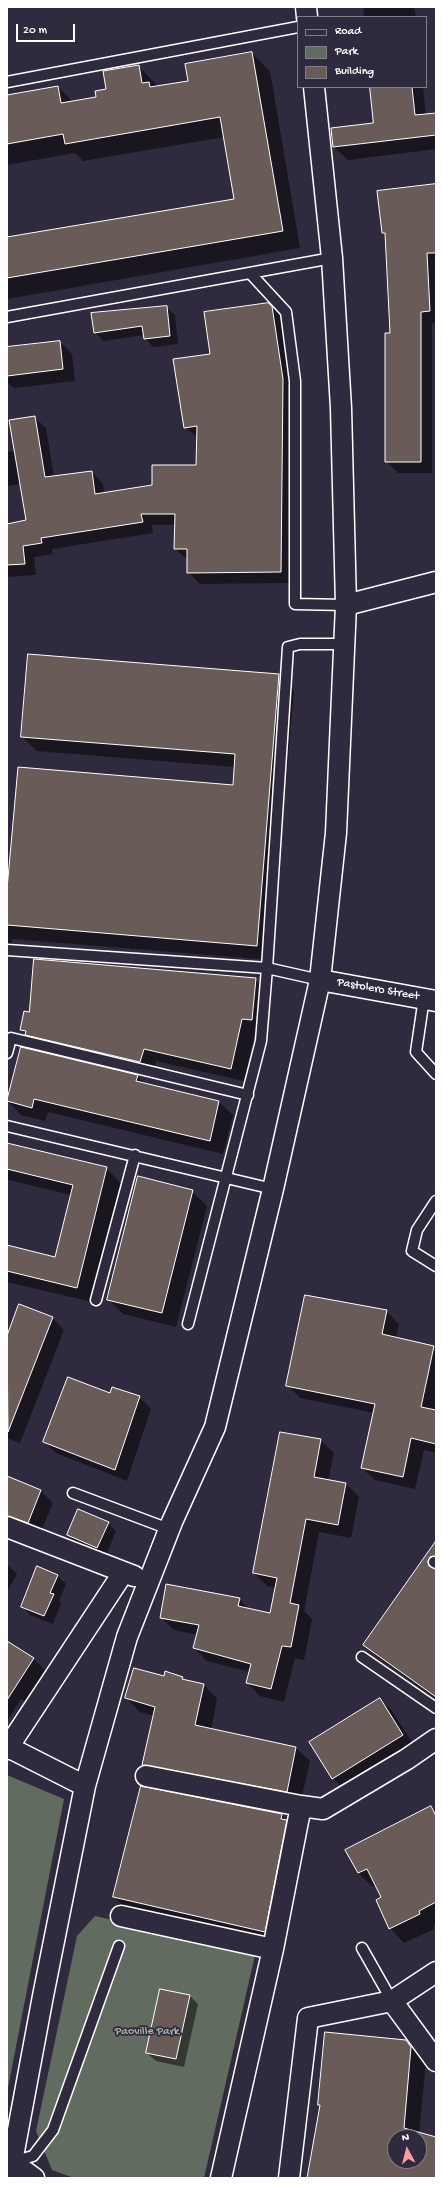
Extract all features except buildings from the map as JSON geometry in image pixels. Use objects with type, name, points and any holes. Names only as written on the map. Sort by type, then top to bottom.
[{"type":"street","points":[[34,2178],[9,2165],[85,1786],[127,1637],[169,1529],[215,1427],[273,1189],[320,980],[336,833],[346,605],[341,408],[332,258],[314,88]]},
{"type":"street","points":[[346,605],[436,582]]},
{"type":"street","name":"Pastolero Street","points":[[320,980],[430,1000]]},
{"type":"street","points":[[7,1527],[123,1573],[148,1581]]},
{"type":"street","points":[[85,1786],[8,1748],[123,1573]]},
{"type":"street","points":[[146,1776],[323,1809],[407,1759],[436,1739]]},
{"type":"street","points":[[221,2178],[273,1949],[301,1806]]},
{"type":"street","points":[[121,1916],[273,1949]]},
{"type":"street","points":[[288,2178],[308,2018],[392,2001],[436,1972]]},
{"type":"street","points":[[392,2001],[436,2061]]},
{"type":"lane","points":[[7,82],[297,27]]},
{"type":"lane","points":[[7,317],[332,258]]},
{"type":"lane","points":[[250,273],[286,312],[295,381],[296,604],[346,605]]},
{"type":"lane","points":[[188,1324],[248,1095],[260,1041],[267,968],[288,647],[300,644],[345,644]]},
{"type":"lane","points":[[7,950],[267,968],[320,980]]},
{"type":"lane","points":[[430,1000],[416,1052],[436,1074]]},
{"type":"lane","points":[[7,1052],[11,1038],[248,1095]]},
{"type":"lane","points":[[7,1126],[273,1189]]},
{"type":"lane","points":[[96,1300],[135,1156]]},
{"type":"lane","points":[[436,1201],[417,1230],[412,1251],[436,1266]]},
{"type":"lane","points":[[73,1493],[169,1529]]},
{"type":"lane","points":[[362,1657],[436,1708]]},
{"type":"lane","points":[[9,2165],[33,2156],[53,2130],[119,1946]]},
{"type":"lane","points":[[362,1948],[392,2001]]},
{"type":"green space","points":[[7,1775],[64,1799],[7,2093]]},
{"type":"green space","name":"Paoville Park","points":[[95,1916],[256,1951],[204,2178],[74,2178],[52,2170],[36,2131],[77,1936]]}]
